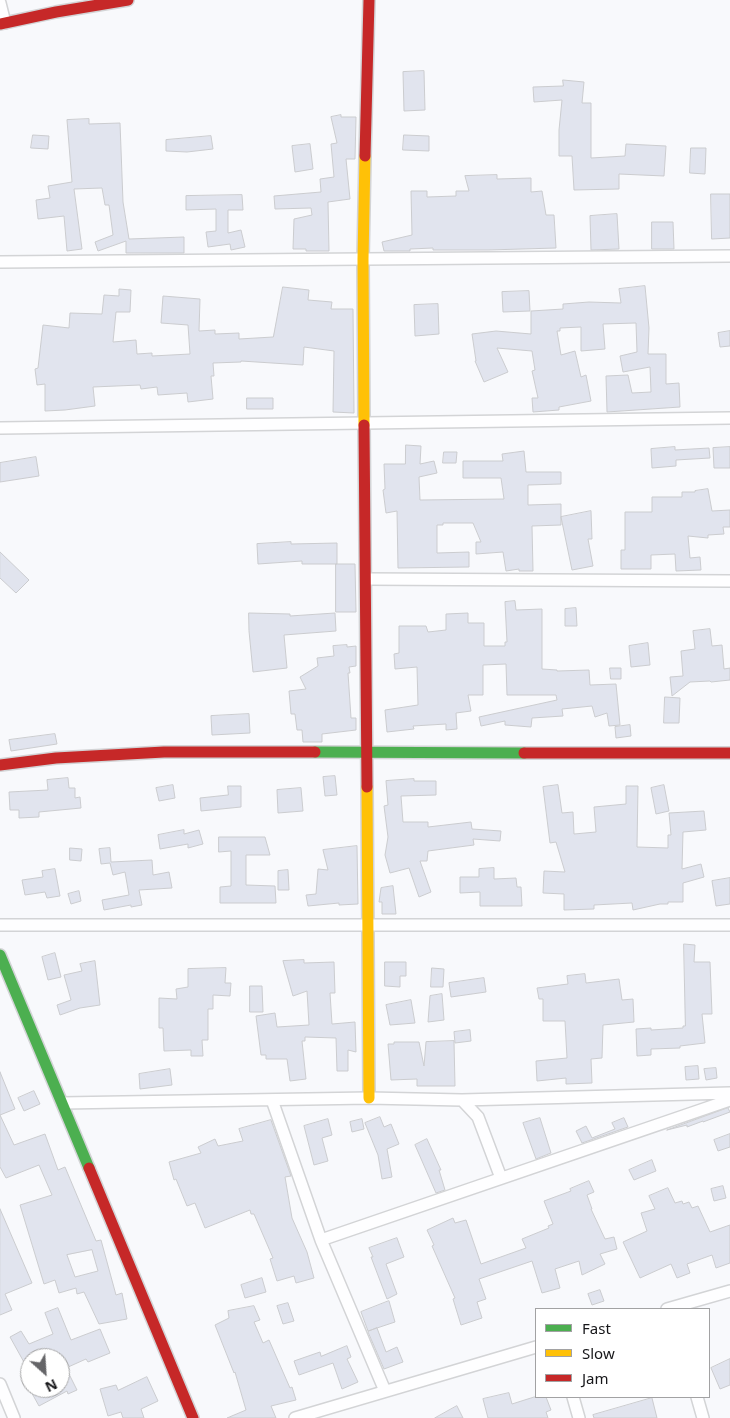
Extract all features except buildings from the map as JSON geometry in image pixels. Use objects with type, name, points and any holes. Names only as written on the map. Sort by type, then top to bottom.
[{"type":"main road","points":[[2,24],[56,12],[128,0]]},
{"type":"main road","points":[[369,0],[363,259],[369,1098]]},
{"type":"main road","points":[[0,766],[56,758],[164,752],[730,753]]},
{"type":"main road","points":[[0,955],[193,1418]]},
{"type":"street","points":[[0,2],[2,24]]},
{"type":"street","points":[[0,262],[730,256]]},
{"type":"street","points":[[0,428],[730,418]]},
{"type":"street","points":[[366,579],[730,581]]},
{"type":"street","points":[[0,925],[730,925]]},
{"type":"street","points":[[62,1103],[369,1098],[462,1100],[730,1093]]},
{"type":"street","points":[[272,1100],[321,1240],[385,1391]]},
{"type":"street","points":[[462,1100],[478,1117],[500,1178]]},
{"type":"street","points":[[321,1240],[730,1100]]},
{"type":"street","points":[[673,1308],[730,1291]]},
{"type":"street","points":[[295,1418],[535,1347]]},
{"type":"street","points":[[0,1384],[14,1418]]},
{"type":"street","points":[[573,1398],[580,1418]]},
{"type":"street","points":[[697,1398],[703,1418]]},
{"type":"traffic: fast","points":[[315,752],[524,753]]},
{"type":"traffic: fast","points":[[0,955],[89,1168]]},
{"type":"traffic: slow","points":[[364,425],[363,259],[365,156]]},
{"type":"traffic: slow","points":[[367,787],[369,1098]]},
{"type":"traffic: jam","points":[[0,24],[128,0]]},
{"type":"traffic: jam","points":[[365,156],[369,0]]},
{"type":"traffic: jam","points":[[364,425],[367,787]]},
{"type":"traffic: jam","points":[[0,765],[56,758],[164,752],[315,752]]},
{"type":"traffic: jam","points":[[524,753],[730,753]]},
{"type":"traffic: jam","points":[[89,1168],[193,1418]]}]
